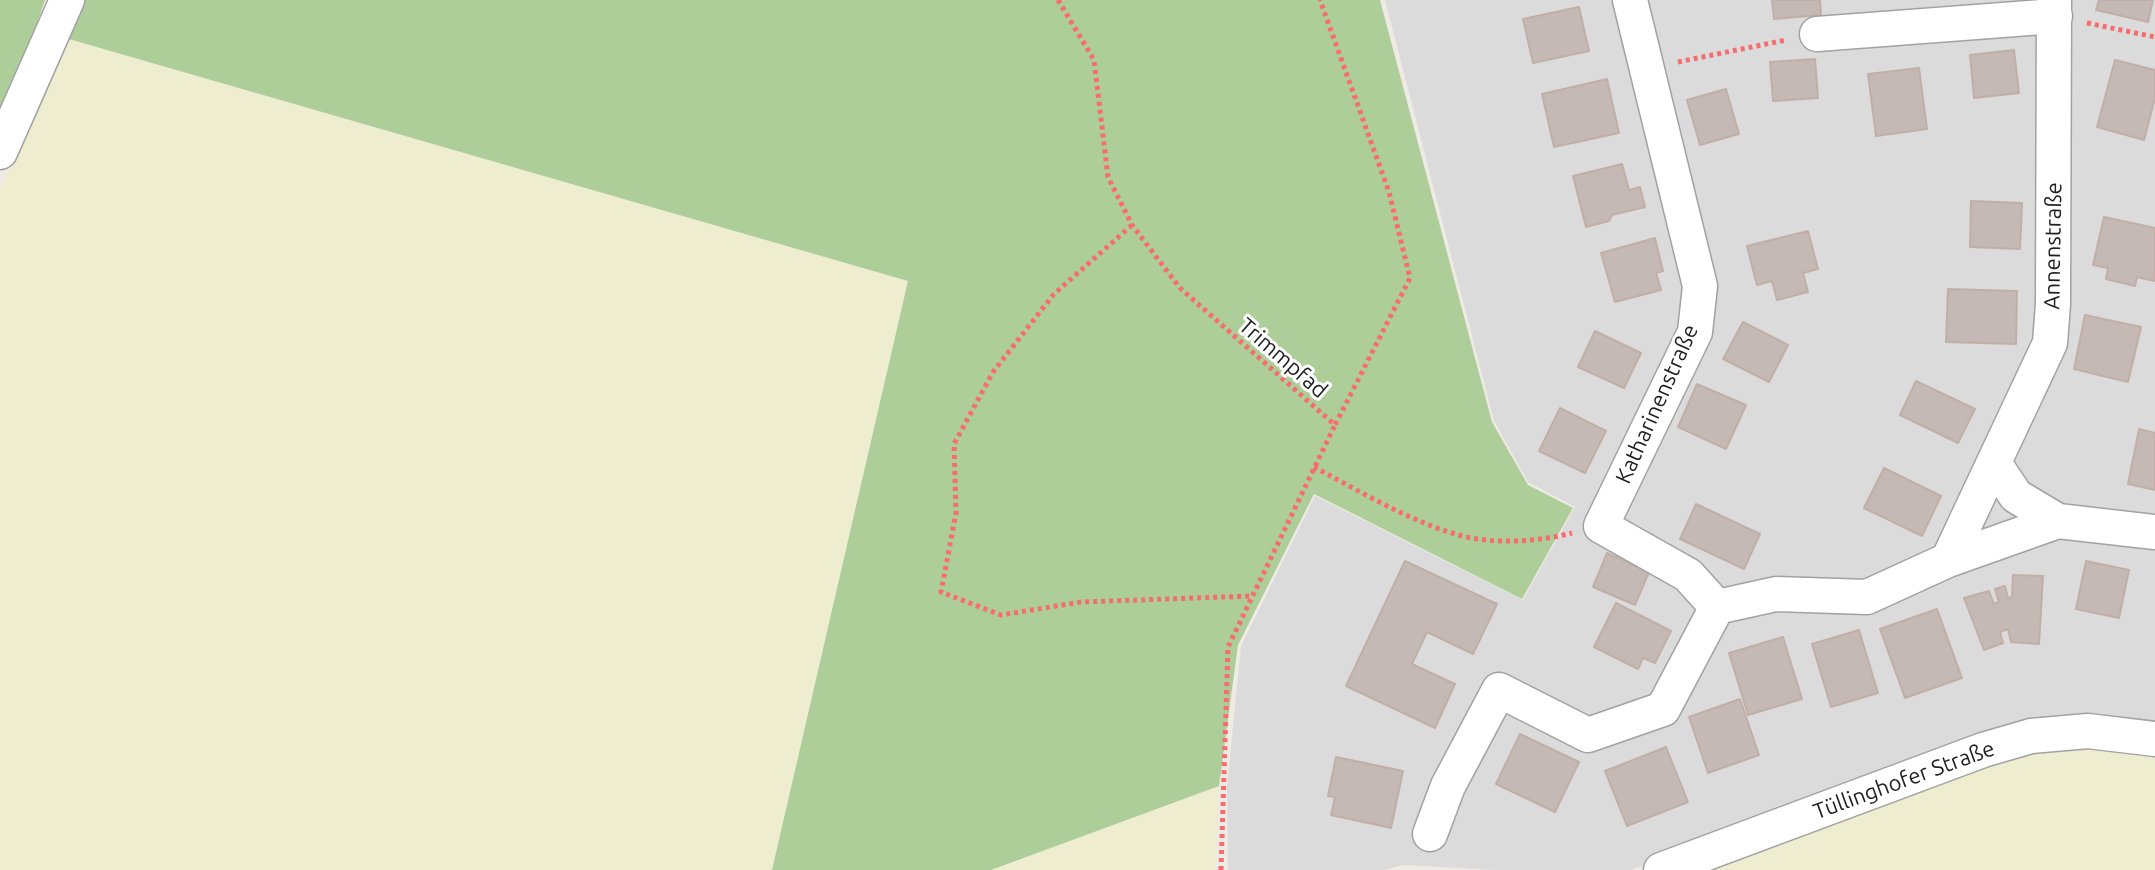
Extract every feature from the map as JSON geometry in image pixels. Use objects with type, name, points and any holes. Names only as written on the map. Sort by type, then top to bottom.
[{"type":"street","points":[[0,152],[67,0]]},
{"type":"street","name":"Katharinenstraße","points":[[1601,526],[1695,332],[1700,286],[1630,0]]},
{"type":"street","points":[[1817,34],[2054,8]]},
{"type":"street","name":"Annenstraße","points":[[1948,560],[2050,343],[2053,304],[2054,8]]},
{"type":"street","points":[[1994,463],[2016,496],[2058,521],[2155,532]]},
{"type":"street","points":[[1430,834],[1448,786],[1499,690],[1588,735],[1663,709],[1717,607],[1776,594],[1867,597],[1948,560],[2058,521]]},
{"type":"street","points":[[1601,526],[1688,575],[1717,607]]},
{"type":"street","name":"Tüllinghofer Straße","points":[[1661,870],[1983,750],[2031,736],[2088,731],[2155,739]]},
{"type":"path","name":"Trimmpfad","points":[[1058,0],[1094,60],[1108,177],[1132,225],[1180,288],[1335,425],[1410,278],[1389,192],[1320,0]]},
{"type":"path","points":[[2054,8],[2155,37]]},
{"type":"path","points":[[1646,69],[1817,34]]},
{"type":"path","points":[[1132,225],[1054,294],[993,372],[954,444],[956,513],[941,592],[1001,615],[1081,602],[1252,596]]},
{"type":"path","points":[[1221,870],[1228,647],[1335,425]]},
{"type":"path","points":[[1314,467],[1456,535],[1495,540],[1550,539],[1601,526]]},
{"type":"shaded area","points":[[1385,0],[2155,0],[2155,729],[1982,736],[1631,870],[1496,870],[1404,865],[1384,870],[1228,870],[1227,787],[1241,646],[1315,496],[1523,600],[1575,507],[1528,482],[1494,421]]},
{"type":"green space","points":[[0,0],[45,0],[0,130]]},
{"type":"green space","points":[[66,0],[1380,0],[1492,422],[1528,485],[1573,508],[1522,599],[1314,494],[1238,645],[1219,786],[991,870],[772,870],[908,281],[55,35]]},
{"type":"green space","points":[[55,35],[908,281],[772,870],[0,870],[0,190],[9,172]]},
{"type":"green space","points":[[2087,742],[2155,751],[2155,870],[1697,870],[1987,761]]},
{"type":"green space","points":[[1219,786],[1216,870],[991,870]]},
{"type":"building","points":[[1772,0],[1820,0],[1821,15],[1774,19]]},
{"type":"building","points":[[2099,0],[2153,0],[2148,22],[2096,10]]},
{"type":"building","points":[[1579,7],[1589,51],[1533,63],[1523,19]]},
{"type":"building","points":[[2014,50],[2019,93],[1974,98],[1970,55]]},
{"type":"building","points":[[1815,59],[1818,98],[1773,101],[1770,62]]},
{"type":"building","points":[[2115,60],[2155,70],[2155,98],[2144,140],[2097,127]]},
{"type":"building","points":[[1919,68],[1927,129],[1876,136],[1868,74]]},
{"type":"building","points":[[1607,79],[1619,133],[1554,147],[1542,94]]},
{"type":"building","points":[[1726,89],[1739,134],[1700,145],[1687,100]]},
{"type":"building","points":[[1622,164],[1629,190],[1640,187],[1645,207],[1612,215],[1609,221],[1586,227],[1573,176]]},
{"type":"building","points":[[1971,201],[2022,203],[2020,249],[1970,247]]},
{"type":"building","points":[[2104,217],[2155,228],[2155,281],[2137,277],[2135,286],[2106,279],[2108,268],[2093,265]]},
{"type":"building","points":[[1808,231],[1818,269],[1803,273],[1808,292],[1777,300],[1772,281],[1757,285],[1747,246]]},
{"type":"building","points":[[1655,238],[1663,271],[1656,273],[1661,290],[1615,302],[1601,253]]},
{"type":"building","points":[[1948,289],[2017,291],[2016,344],[1946,342]]},
{"type":"building","points":[[2085,315],[2141,327],[2128,382],[2074,369]]},
{"type":"building","points":[[1743,322],[1788,345],[1769,382],[1723,359]]},
{"type":"building","points":[[1595,331],[1641,353],[1624,388],[1578,367]]},
{"type":"building","points":[[1916,381],[1975,409],[1958,443],[1900,415]]},
{"type":"building","points":[[1697,384],[1746,405],[1726,449],[1678,427]]},
{"type":"building","points":[[1560,408],[1606,431],[1585,473],[1539,451]]},
{"type":"building","points":[[2139,429],[2155,433],[2155,490],[2128,484]]},
{"type":"building","points":[[1884,468],[1941,496],[1922,536],[1864,508]]},
{"type":"building","points":[[1696,504],[1760,534],[1744,569],[1680,539]]},
{"type":"building","points":[[1607,553],[1649,572],[1635,605],[1593,587]]},
{"type":"building","points":[[1405,561],[1497,604],[1473,654],[1427,632],[1412,664],[1455,684],[1435,728],[1346,686]]},
{"type":"building","points":[[2086,561],[2129,570],[2119,618],[2076,609]]},
{"type":"building","points":[[2013,575],[2043,576],[2039,644],[2011,642],[2008,629],[2000,632],[2003,643],[1984,650],[1964,598],[1989,591],[1994,604],[1999,602],[1995,589],[2005,586],[2008,598],[2012,597]]},
{"type":"building","points":[[1616,603],[1671,631],[1655,663],[1643,658],[1638,669],[1594,647]]},
{"type":"building","points":[[1937,609],[1962,678],[1905,698],[1880,629]]},
{"type":"building","points":[[1859,630],[1878,693],[1831,707],[1812,644]]},
{"type":"building","points":[[1783,637],[1802,699],[1748,715],[1729,653]]},
{"type":"building","points":[[1740,699],[1759,755],[1708,773],[1689,717]]},
{"type":"building","points":[[1520,734],[1579,762],[1555,812],[1496,784]]},
{"type":"building","points":[[1666,747],[1688,802],[1627,826],[1605,771]]},
{"type":"building","points":[[1336,757],[1403,771],[1391,828],[1331,815],[1335,797],[1328,796]]}]
